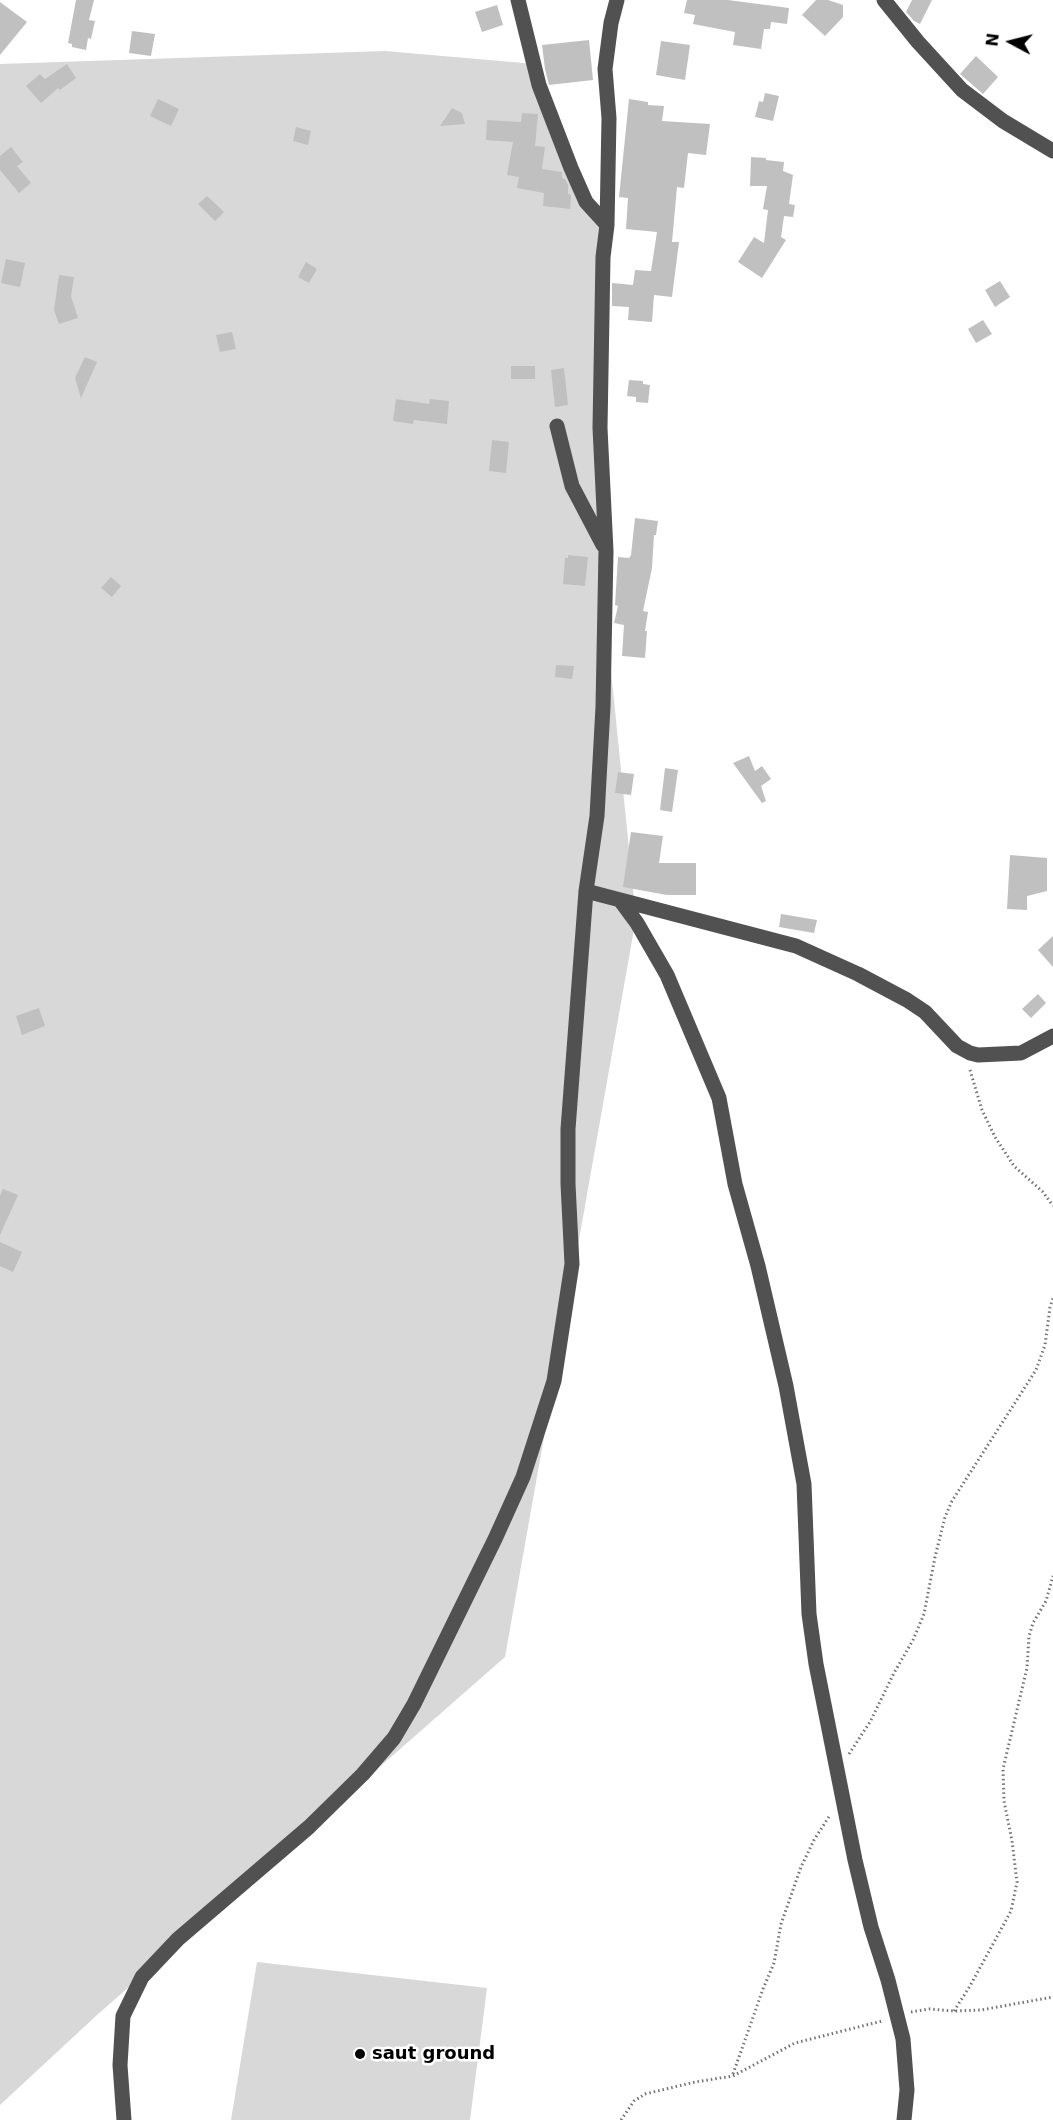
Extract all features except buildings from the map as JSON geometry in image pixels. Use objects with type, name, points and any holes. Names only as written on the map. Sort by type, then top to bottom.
[{"type":"street","points":[[518,0],[539,85],[586,202],[607,225]]},
{"type":"street","points":[[124,2120],[120,2065],[123,2016],[142,1977],[178,1939],[309,1827],[363,1774],[394,1738],[414,1704],[475,1581],[523,1477],[554,1381],[572,1264],[568,1129],[586,891],[597,816],[602,718],[606,551],[600,428],[603,257],[607,225],[609,118],[605,69],[611,23],[617,0]]},
{"type":"street","points":[[884,0],[918,42],[962,90],[1003,121],[1053,151]]},
{"type":"street","points":[[557,426],[572,486],[606,551]]},
{"type":"street","points":[[586,891],[796,946],[858,974],[907,1000],[925,1012],[962,1049],[978,1054],[1021,1053],[1053,1036]]},
{"type":"street","points":[[620,900],[637,923],[667,975],[719,1098],[735,1184],[758,1266],[786,1386],[804,1484],[809,1614],[816,1664],[842,1801],[871,1927],[903,2039],[907,2090],[904,2120]]},
{"type":"path","points":[[962,1049],[982,1110],[996,1137],[1014,1166],[1043,1192],[1053,1206]]},
{"type":"path","points":[[838,1771],[870,1722],[924,1614],[934,1557],[952,1501],[1036,1370],[1049,1329],[1050,1307],[1053,1298]]},
{"type":"path","points":[[954,2011],[1011,1911],[1017,1882],[1004,1801],[1003,1768],[1027,1668],[1029,1636],[1033,1623],[1046,1600],[1053,1576]]},
{"type":"path","points":[[733,2076],[774,1963],[781,1924],[801,1867],[827,1818],[842,1801]]},
{"type":"path","points":[[621,2120],[634,2101],[645,2094],[733,2076],[795,2043],[929,2009],[981,2010],[1053,1997]]},
{"type":"shaded area","points":[[385,51],[535,64],[593,212],[603,222],[600,562],[636,918],[505,1657],[97,2015],[0,2105],[0,64]]},
{"type":"shaded area","name":"saut ground","points":[[257,1962],[487,1988],[470,2120],[231,2120]]},
{"type":"place","name":"saut ground","points":[[360,2054]]}]
